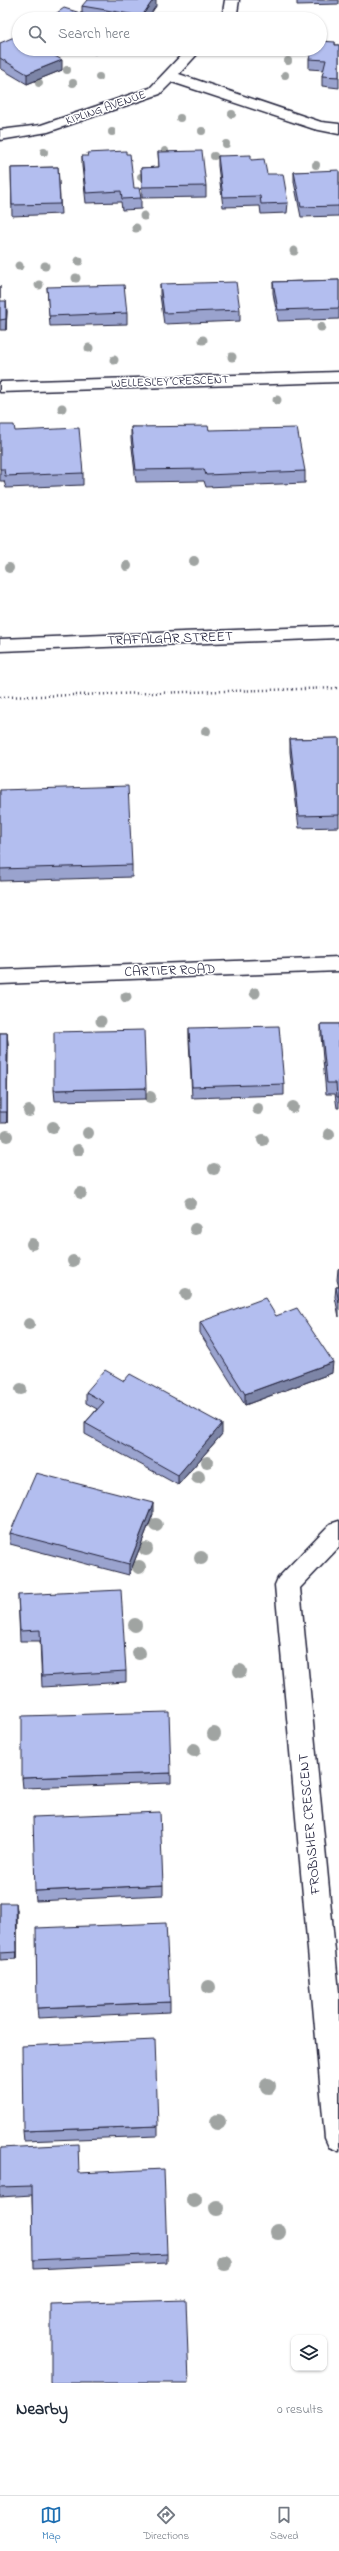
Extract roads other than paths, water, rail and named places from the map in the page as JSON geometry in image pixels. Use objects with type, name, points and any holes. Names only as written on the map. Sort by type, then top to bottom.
[{"type":"street","points":[[230,12],[232,0]]},
{"type":"street","name":"KIPLING AVENUE","points":[[0,135],[43,129],[155,90],[188,56]]},
{"type":"street","points":[[169,76],[319,126],[339,129]]},
{"type":"street","name":"WELLESLEY CRESCENT","points":[[0,387],[339,377]]},
{"type":"street","name":"TRAFALGAR STREET","points":[[0,645],[339,632]]},
{"type":"street","name":"CARTIER ROAD","points":[[0,977],[339,964]]},
{"type":"street","name":"FROBISHER CRESCENT","points":[[339,1531],[287,1585],[339,2138]]}]
